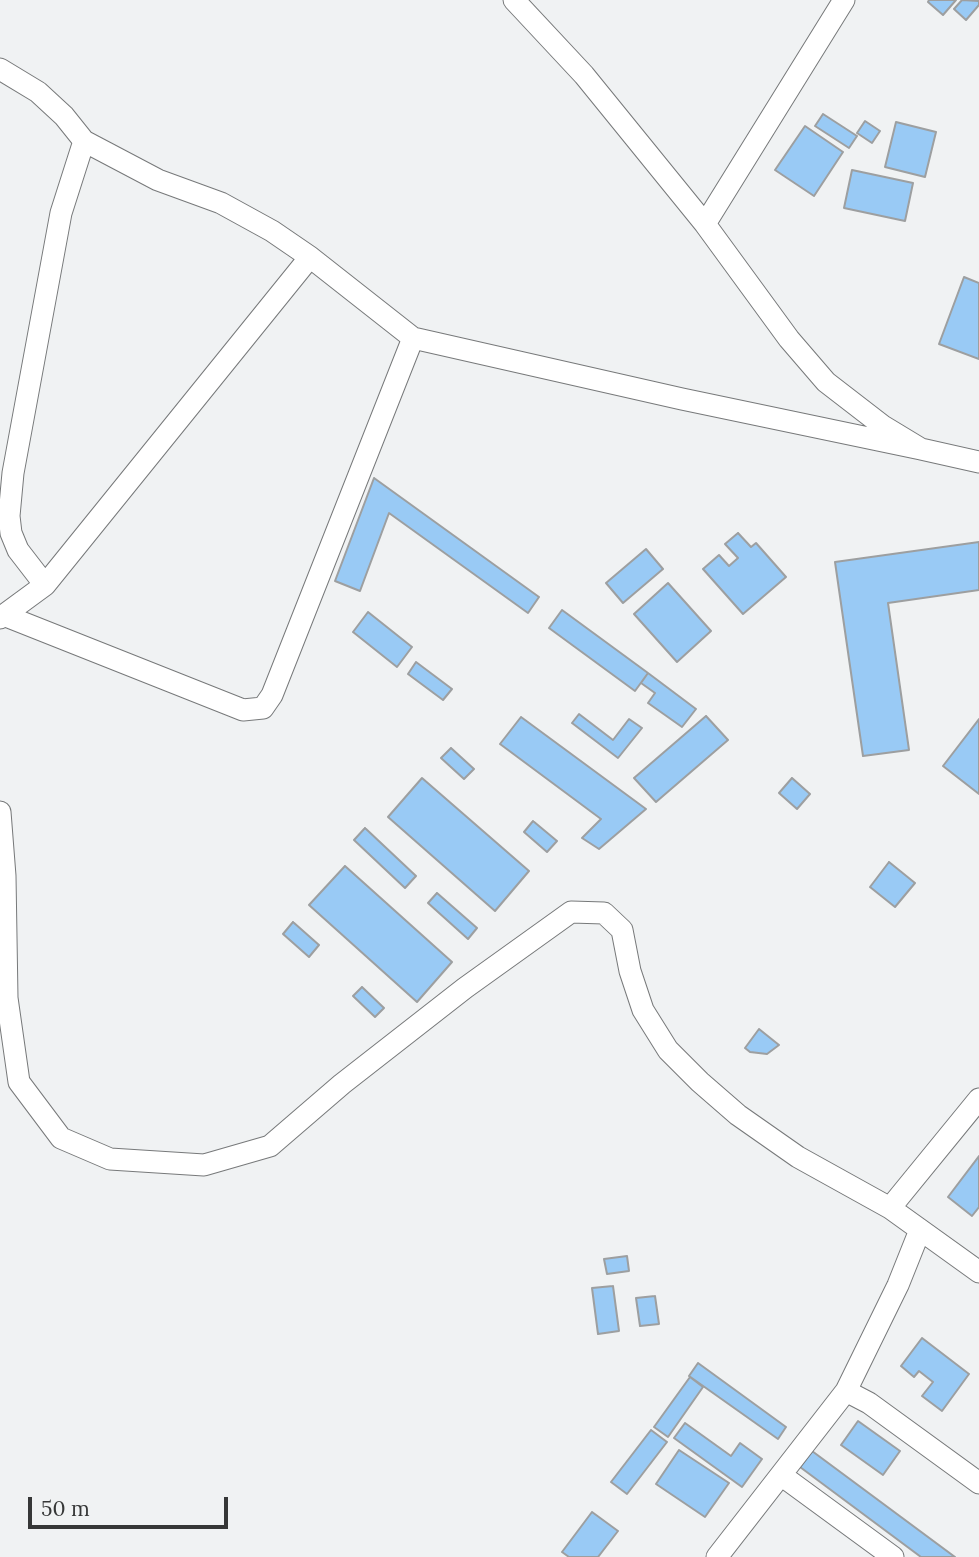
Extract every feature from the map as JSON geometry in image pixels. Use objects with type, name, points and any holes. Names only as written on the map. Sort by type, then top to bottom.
[{"type":"street","points":[[514,0],[584,75],[705,224],[789,339],[826,382],[883,426],[921,449]]},
{"type":"street","points":[[705,224],[844,0]]},
{"type":"street","points":[[0,69],[38,92],[64,116],[84,141],[158,180],[221,203],[272,231],[310,257],[414,338],[682,399],[979,462]]},
{"type":"street","points":[[45,585],[18,550],[11,533],[10,506],[13,473],[61,213],[84,141]]},
{"type":"street","points":[[3,617],[45,585],[310,257]]},
{"type":"street","points":[[3,617],[243,710],[263,708],[272,695],[414,338]]},
{"type":"street","points":[[0,812],[5,876],[7,998],[19,1082],[61,1138],[110,1159],[204,1165],[270,1146],[342,1084],[465,988],[571,912],[604,913],[622,930],[630,971],[643,1010],[668,1049],[738,1115],[798,1157],[890,1208],[979,1272]]},
{"type":"street","points":[[890,1208],[979,1099]]},
{"type":"street","points":[[717,1557],[846,1391],[898,1285],[920,1230]]},
{"type":"street","points":[[846,1391],[869,1403],[979,1483]]},
{"type":"street","points":[[781,1475],[893,1557]]},
{"type":"building","points":[[929,0],[956,0],[943,15]]},
{"type":"building","points":[[962,0],[979,1],[979,5],[966,20],[954,9]]},
{"type":"building","points":[[823,114],[857,136],[849,148],[815,126]]},
{"type":"building","points":[[865,121],[880,131],[872,143],[857,133]]},
{"type":"building","points":[[896,122],[936,132],[925,177],[885,167]]},
{"type":"building","points":[[805,126],[843,152],[814,196],[775,170]]},
{"type":"building","points":[[852,170],[913,183],[905,221],[844,208]]},
{"type":"building","points":[[964,277],[979,283],[979,359],[939,344]]},
{"type":"building","points":[[374,478],[539,597],[528,613],[389,513],[360,591],[335,581]]},
{"type":"building","points":[[738,533],[751,547],[756,543],[786,577],[743,614],[703,569],[719,555],[729,566],[738,558],[725,544]]},
{"type":"building","points":[[979,542],[979,590],[888,603],[909,750],[863,756],[835,562]]},
{"type":"building","points":[[646,549],[663,569],[623,603],[606,583]]},
{"type":"building","points":[[668,583],[711,631],[677,662],[634,614]]},
{"type":"building","points":[[562,610],[648,673],[635,691],[549,628]]},
{"type":"building","points":[[368,612],[412,647],[397,667],[353,632]]},
{"type":"building","points":[[416,662],[452,689],[443,700],[408,674]]},
{"type":"building","points":[[648,673],[696,709],[682,727],[648,703],[655,693],[641,683]]},
{"type":"building","points":[[579,714],[613,740],[629,719],[642,728],[618,758],[572,723]]},
{"type":"building","points":[[706,716],[728,740],[656,802],[634,778]]},
{"type":"building","points":[[521,717],[646,809],[599,849],[582,838],[601,819],[500,744]]},
{"type":"building","points":[[979,719],[979,794],[943,766]]},
{"type":"building","points":[[451,748],[474,769],[464,779],[441,758]]},
{"type":"building","points":[[422,778],[529,871],[495,911],[388,817]]},
{"type":"building","points":[[792,778],[810,794],[797,809],[779,793]]},
{"type":"building","points":[[533,821],[557,841],[547,852],[524,832]]},
{"type":"building","points":[[365,828],[416,876],[405,888],[354,840]]},
{"type":"building","points":[[889,862],[915,883],[895,907],[870,887]]},
{"type":"building","points":[[345,866],[452,962],[417,1002],[309,905]]},
{"type":"building","points":[[437,893],[477,928],[468,939],[428,903]]},
{"type":"building","points":[[293,922],[319,945],[309,957],[283,934]]},
{"type":"building","points":[[362,987],[384,1008],[375,1017],[353,996]]},
{"type":"building","points":[[759,1029],[779,1045],[767,1054],[750,1052],[745,1048]]},
{"type":"building","points":[[979,1156],[979,1207],[972,1216],[948,1197]]},
{"type":"building","points":[[627,1256],[629,1271],[607,1274],[604,1259]]},
{"type":"building","points":[[613,1286],[619,1331],[598,1334],[592,1288]]},
{"type":"building","points":[[655,1296],[659,1324],[640,1326],[636,1298]]},
{"type":"building","points":[[922,1338],[969,1374],[942,1411],[922,1396],[933,1382],[919,1371],[914,1377],[901,1366]]},
{"type":"building","points":[[698,1363],[786,1427],[778,1439],[689,1376]]},
{"type":"building","points":[[690,1377],[703,1387],[668,1437],[654,1427]]},
{"type":"building","points":[[858,1421],[900,1451],[883,1475],[841,1445]]},
{"type":"building","points":[[685,1423],[731,1456],[740,1443],[762,1459],[742,1487],[674,1438]]},
{"type":"building","points":[[651,1430],[667,1442],[627,1494],[611,1482]]},
{"type":"building","points":[[679,1450],[729,1483],[705,1517],[656,1484]]},
{"type":"building","points":[[812,1451],[955,1557],[921,1557],[800,1467]]},
{"type":"building","points":[[592,1512],[618,1531],[598,1557],[569,1557],[562,1552]]}]
